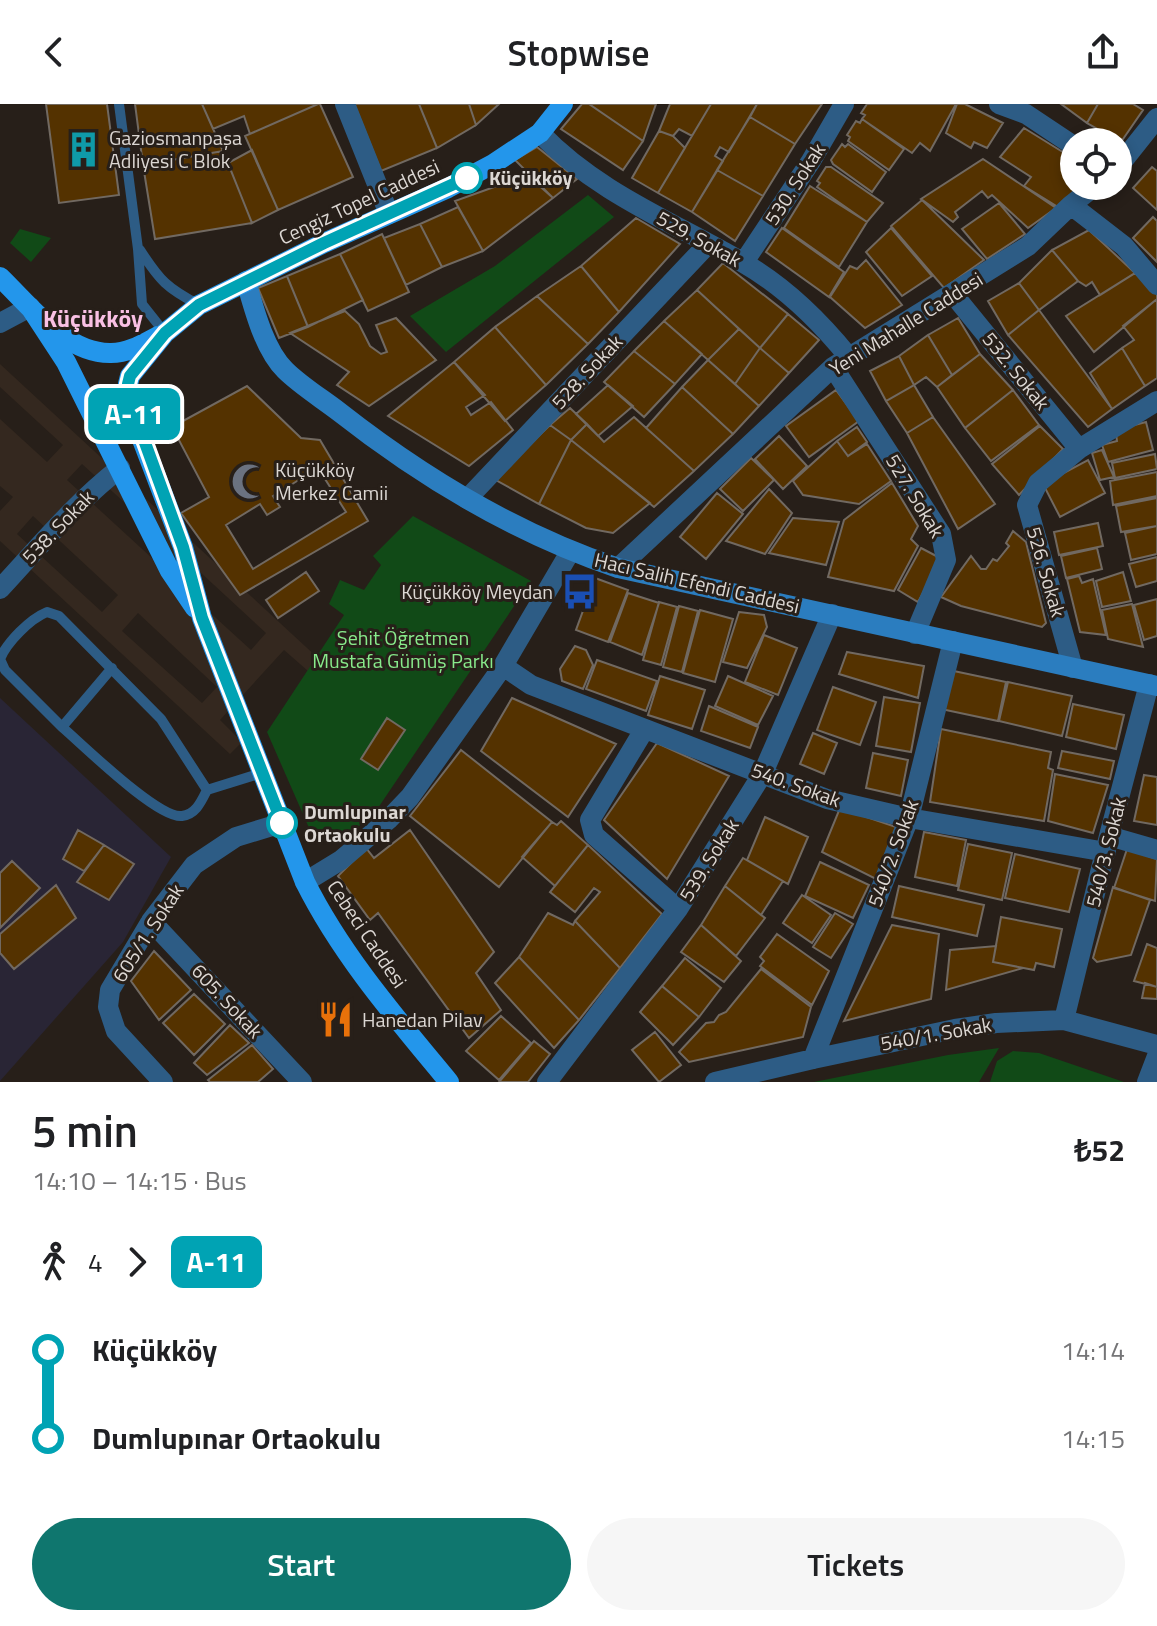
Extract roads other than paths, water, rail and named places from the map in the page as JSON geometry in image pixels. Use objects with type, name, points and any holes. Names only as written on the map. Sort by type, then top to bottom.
[{"type":"main road","name":"Cengiz Topel Caddesi","points":[[165,333],[199,305],[493,164],[540,133],[563,104]]},
{"type":"main road","points":[[0,277],[75,344],[93,352],[114,354],[134,349],[165,333]]},
{"type":"main road","name":"Hacı Salih Efendi Caddesi","points":[[246,281],[270,348],[284,369],[373,439],[467,499],[570,552],[618,568],[1153,685]]},
{"type":"main road","name":"Cebeci Caddesi","points":[[30,307],[66,362],[170,571],[202,618]]},
{"type":"main road","name":"Cebeci Caddesi","points":[[165,333],[130,376],[128,384],[132,407],[183,547],[202,618],[305,882],[322,917],[449,1082]]},
{"type":"main road","points":[[120,468],[138,464],[155,475]]},
{"type":"street","points":[[345,104],[389,214]]},
{"type":"street","name":"530. Sokak","points":[[744,262],[811,161],[844,104]]},
{"type":"street","points":[[999,104],[1028,109],[1060,135]]},
{"type":"street","points":[[1132,149],[1157,118]]},
{"type":"street","name":"529. Sokak","points":[[540,133],[556,150],[607,188],[744,262],[795,300],[826,329],[840,361]]},
{"type":"street","name":"Yeni Mahalle Caddesi","points":[[618,568],[840,361],[1028,246],[1077,200]]},
{"type":"street","points":[[1071,205],[1124,246],[1157,285]]},
{"type":"street","name":"528. Sokak","points":[[467,499],[708,244]]},
{"type":"street","name":"532. Sokak","points":[[953,294],[1079,449]]},
{"type":"street","points":[[0,323],[30,307]]},
{"type":"street","name":"527. Sokak","points":[[840,361],[941,534],[946,560],[915,634]]},
{"type":"street","name":"526. Sokak","points":[[1073,668],[1027,505],[1038,483],[1079,449],[1157,401]]},
{"type":"street","name":"538. Sokak","points":[[0,589],[87,493],[120,468]]},
{"type":"street","points":[[305,882],[341,860],[410,797],[503,666],[570,552]]},
{"type":"street","name":"539. Sokak","points":[[547,1082],[678,909],[763,773],[832,614]]},
{"type":"street","name":"540/2. Sokak","points":[[813,1059],[909,818],[953,641]]},
{"type":"street","name":"540. Sokak","points":[[503,666],[531,685],[827,799],[909,818],[1157,850]]},
{"type":"street","name":"540/3. Sokak","points":[[1064,1020],[1107,844],[1153,685]]},
{"type":"street","points":[[644,730],[590,820],[594,835],[678,909]]},
{"type":"street","name":"605/1. Sokak","points":[[163,1082],[116,1031],[108,1007],[110,990],[151,921],[194,865],[236,837],[282,823]]},
{"type":"street","name":"605. Sokak","points":[[151,921],[302,1082]]},
{"type":"street","name":"540/1. Sokak","points":[[715,1082],[955,1029],[1023,1021],[1064,1020],[1157,1045]]},
{"type":"street","points":[[1147,1082],[1157,1056]]},
{"type":"lane","points":[[119,104],[142,304],[165,333]]},
{"type":"lane","points":[[138,249],[158,279],[199,305]]},
{"type":"lane","points":[[207,790],[161,719],[59,616],[47,612],[38,615],[4,650],[0,659],[5,670],[62,727],[141,796],[171,816],[186,816],[197,809],[207,790],[262,773]]},
{"type":"lane","points":[[62,727],[112,668]]},
{"type":"place","name":"Gaziosmanpaşa Adliyesi C Blok","points":[[83,150]]},
{"type":"place","name":"Küçükköy","points":[[467,178]]},
{"type":"place","name":"Küçükköy Merkez Camii","points":[[249,482]]},
{"type":"place","name":"Küçükköy Meydan","points":[[579,592]]},
{"type":"place","name":"Dumlupınar Ortaokulu","points":[[282,823]]},
{"type":"place","name":"Hanedan Pilav","points":[[336,1020]]},
{"type":"district","name":"Küçükköy","points":[[93,319]]},
{"type":"park label","name":"Şehit Öğretmen Mustafa Gümüş Parkı","points":[[403,650]]}]
